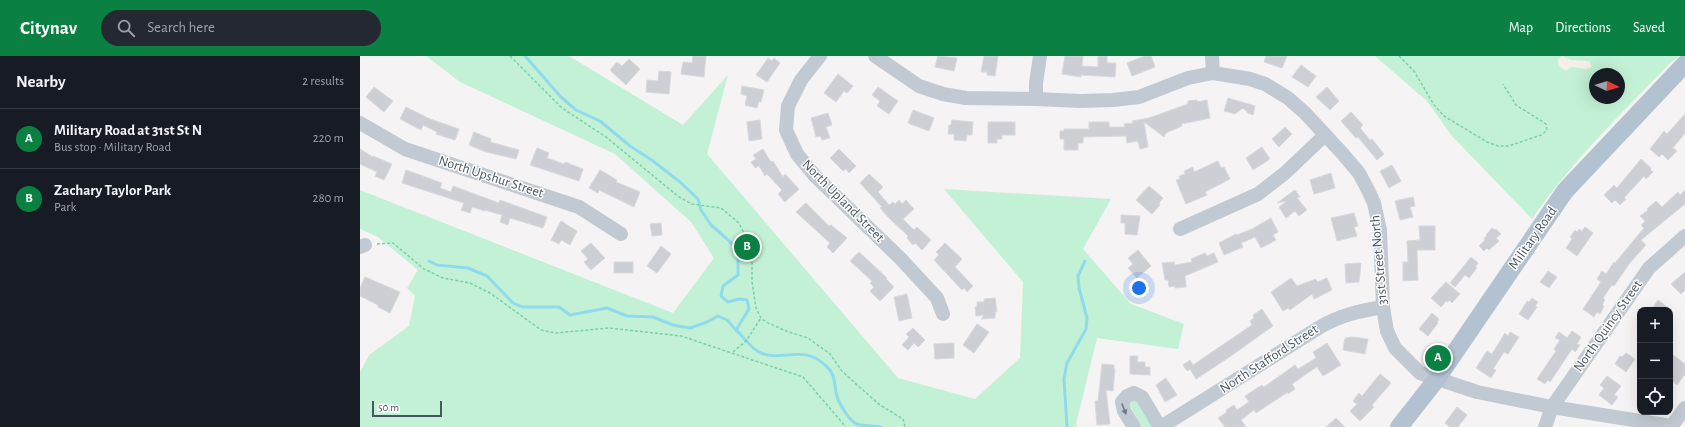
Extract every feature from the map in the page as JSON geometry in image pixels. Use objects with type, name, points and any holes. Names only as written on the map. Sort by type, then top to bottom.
[{"type":"main road","name":"Military Road","points":[[1399,427],[1436,380],[1565,191],[1685,64]]},
{"type":"street","name":"North Upland Street","points":[[820,56],[801,80],[788,106],[786,130],[797,154],[815,176],[905,263],[937,298],[943,314]]},
{"type":"street","name":"31st Street North","points":[[875,56],[919,86],[943,94],[966,98],[1081,101],[1113,100],[1139,97],[1188,78],[1213,73],[1250,79],[1273,88],[1297,105],[1326,135],[1359,173],[1374,203],[1380,230],[1383,308],[1387,331],[1395,348],[1420,373],[1436,380],[1477,392],[1552,407],[1671,427]]},
{"type":"street","points":[[1036,99],[1036,83],[1040,56]]},
{"type":"street","points":[[1212,56],[1213,73]]},
{"type":"street","name":"North Upshur Street","points":[[360,123],[405,149],[579,207],[621,234]]},
{"type":"street","points":[[1180,228],[1258,194],[1285,173],[1326,135]]},
{"type":"street","name":"North Quincy Street","points":[[1545,427],[1552,407],[1649,268],[1685,236]]},
{"type":"street","name":"North Stafford Street","points":[[1134,427],[1124,411],[1122,402],[1127,396],[1134,393],[1142,397],[1161,427],[1337,317],[1354,312],[1383,308]]},
{"type":"street","points":[[1671,427],[1685,408]]},
{"type":"path","points":[[510,56],[562,108],[606,137],[679,197],[692,204],[704,204],[721,208],[739,224],[752,249],[752,282],[756,308],[761,318],[766,322],[786,331],[808,338],[830,354],[842,371],[857,385],[880,405],[903,419],[905,427]]},
{"type":"path","points":[[1399,56],[1414,72],[1434,105],[1444,116],[1487,142],[1498,146],[1509,146],[1545,132],[1547,128],[1546,124],[1516,105],[1503,84]]},
{"type":"path","points":[[363,246],[392,243],[424,270],[443,278],[470,283],[490,293],[541,330],[556,333],[609,328],[681,336],[803,377],[846,427]]},
{"type":"path","points":[[732,352],[746,341],[761,318]]},
{"type":"green space","points":[[426,56],[569,56],[683,125],[728,75],[707,154],[898,378],[975,399],[1020,358],[1023,282],[944,189],[1111,199],[1083,249],[1131,304],[1184,324],[1178,349],[1097,338],[1076,424],[1077,427],[360,427],[360,372],[369,355],[409,326],[415,296],[407,288],[418,270],[378,237],[360,229],[360,190],[673,313],[714,258],[691,222],[615,154],[460,82]]},
{"type":"green space","points":[[1375,56],[1679,56],[1669,64],[1598,138],[1563,178],[1532,219],[1452,136],[1427,101]]},
{"type":"green space","points":[[1135,399],[1154,427],[1142,427],[1129,404],[1130,401]]},
{"type":"sand","points":[[1562,56],[1571,60],[1589,61],[1592,67],[1586,69],[1572,67],[1566,71],[1560,67],[1558,60]]},
{"type":"building","points":[[693,56],[706,56],[704,77],[681,74],[683,62],[692,63]]},
{"type":"building","points":[[938,56],[957,58],[954,71],[935,67]]},
{"type":"building","points":[[984,56],[998,56],[995,76],[987,75],[987,72],[981,72]]},
{"type":"building","points":[[1065,56],[1083,56],[1082,66],[1098,67],[1098,56],[1107,56],[1107,63],[1116,63],[1115,77],[1081,75],[1081,77],[1062,74]]},
{"type":"building","points":[[1145,56],[1151,56],[1155,67],[1132,76],[1127,63]]},
{"type":"building","points":[[1266,56],[1287,56],[1282,68],[1264,62]]},
{"type":"building","points":[[768,58],[772,61],[774,58],[780,63],[767,82],[756,75]]},
{"type":"building","points":[[629,59],[640,69],[626,85],[610,70],[617,62],[622,66]]},
{"type":"building","points":[[1301,65],[1316,76],[1308,87],[1292,77]]},
{"type":"building","points":[[659,71],[671,72],[669,94],[646,92],[647,80],[658,81]]},
{"type":"building","points":[[838,74],[853,86],[847,93],[844,91],[836,102],[824,93]]},
{"type":"building","points":[[742,86],[764,90],[761,102],[759,101],[757,108],[745,105],[747,96],[741,94]]},
{"type":"building","points":[[374,87],[393,101],[384,112],[366,97]]},
{"type":"building","points":[[878,87],[898,101],[889,114],[877,106],[880,101],[872,95]]},
{"type":"building","points":[[1327,87],[1339,101],[1330,110],[1316,97]]},
{"type":"building","points":[[1228,98],[1255,106],[1253,115],[1248,113],[1243,108],[1235,114],[1224,111]]},
{"type":"building","points":[[1197,100],[1197,102],[1207,100],[1210,118],[1181,124],[1182,126],[1166,133],[1164,137],[1144,122],[1148,147],[1140,149],[1138,141],[1127,143],[1126,136],[1083,137],[1083,143],[1078,143],[1078,150],[1064,150],[1064,139],[1060,139],[1060,131],[1064,131],[1064,129],[1089,129],[1089,122],[1109,122],[1109,127],[1125,127],[1124,124],[1133,123],[1132,121],[1149,118],[1188,104],[1188,101]]},
{"type":"building","points":[[406,107],[430,119],[459,129],[455,140],[436,134],[437,132],[423,125],[421,130],[400,119]]},
{"type":"building","points":[[913,110],[934,118],[929,131],[908,123]]},
{"type":"building","points":[[1351,112],[1363,125],[1360,128],[1370,140],[1372,139],[1384,154],[1377,160],[1358,137],[1356,138],[1341,121]]},
{"type":"building","points":[[828,113],[832,125],[826,127],[830,138],[822,140],[820,136],[816,137],[811,118]]},
{"type":"building","points":[[1685,114],[1685,133],[1673,148],[1677,151],[1668,160],[1662,154],[1659,157],[1650,149],[1664,131],[1667,134]]},
{"type":"building","points":[[760,120],[762,139],[749,141],[747,122]]},
{"type":"building","points":[[952,120],[973,122],[972,135],[967,135],[966,141],[954,140],[954,134],[948,134],[949,125],[951,125]]},
{"type":"building","points":[[988,122],[1015,122],[1015,135],[1002,135],[1002,139],[997,139],[997,143],[988,143]]},
{"type":"building","points":[[1285,127],[1292,134],[1279,147],[1272,139]]},
{"type":"building","points":[[474,132],[491,139],[490,142],[519,150],[516,159],[486,152],[469,145]]},
{"type":"building","points":[[1262,147],[1270,159],[1253,170],[1246,158]]},
{"type":"building","points":[[537,148],[549,153],[547,158],[564,164],[565,162],[583,169],[579,181],[530,165]]},
{"type":"building","points":[[360,149],[373,157],[392,164],[384,180],[375,176],[377,172],[360,164]]},
{"type":"building","points":[[763,149],[783,177],[785,174],[799,189],[785,202],[778,194],[782,190],[767,174],[765,176],[759,166],[755,168],[751,162],[756,159],[753,155]]},
{"type":"building","points":[[839,149],[856,166],[849,173],[846,169],[843,171],[830,158]]},
{"type":"building","points":[[1641,159],[1651,168],[1650,169],[1653,172],[1646,179],[1644,176],[1624,198],[1626,199],[1620,205],[1615,200],[1612,203],[1604,195],[1614,185],[1617,188]]},
{"type":"building","points":[[1218,161],[1221,168],[1224,167],[1230,179],[1205,192],[1207,195],[1186,204],[1176,180],[1180,179],[1179,176],[1185,174],[1184,171],[1193,167],[1194,172]]},
{"type":"building","points":[[1392,165],[1401,181],[1389,188],[1380,171]]},
{"type":"building","points":[[406,170],[442,183],[440,188],[451,192],[453,186],[499,203],[500,200],[547,217],[543,228],[510,218],[508,225],[500,222],[502,215],[472,207],[470,213],[461,210],[464,203],[402,183]]},
{"type":"building","points":[[600,170],[617,180],[616,182],[640,192],[634,207],[599,190],[598,193],[589,188]]},
{"type":"building","points":[[1331,173],[1335,188],[1314,194],[1310,180]]},
{"type":"building","points":[[869,174],[883,187],[878,192],[889,205],[893,202],[895,204],[899,200],[902,204],[906,200],[914,209],[903,219],[914,230],[917,227],[931,240],[922,250],[915,243],[913,245],[907,238],[908,236],[889,218],[880,208],[882,207],[860,183]]},
{"type":"building","points":[[1149,186],[1163,198],[1159,203],[1160,205],[1152,214],[1136,200]]},
{"type":"building","points":[[1295,190],[1300,197],[1297,198],[1307,210],[1299,216],[1295,211],[1286,218],[1279,207],[1287,201],[1277,203]]},
{"type":"building","points":[[1685,190],[1685,204],[1641,240],[1646,245],[1629,264],[1614,286],[1612,285],[1603,298],[1605,300],[1602,305],[1604,306],[1600,314],[1597,312],[1594,317],[1583,309],[1601,282],[1597,279],[1602,271],[1606,274],[1614,262],[1615,263],[1644,228],[1641,225],[1645,221],[1640,216],[1656,201],[1662,207],[1678,192],[1680,195]]},
{"type":"building","points":[[1413,197],[1415,206],[1410,207],[1413,217],[1400,220],[1395,201]]},
{"type":"building","points":[[806,203],[829,226],[831,225],[847,238],[833,253],[827,247],[830,243],[796,212]]},
{"type":"building","points":[[1354,213],[1358,226],[1354,227],[1357,236],[1337,241],[1331,218]]},
{"type":"building","points":[[1121,215],[1140,216],[1137,235],[1125,234],[1125,223],[1121,223]]},
{"type":"building","points":[[1271,218],[1278,232],[1273,235],[1276,240],[1261,248],[1255,237],[1241,243],[1243,247],[1224,255],[1219,243],[1236,234],[1237,235],[1252,229]]},
{"type":"building","points":[[561,221],[577,231],[570,245],[561,240],[559,244],[551,240]]},
{"type":"building","points":[[661,223],[662,235],[652,236],[650,224]]},
{"type":"building","points":[[1419,226],[1435,226],[1435,250],[1417,250],[1418,280],[1403,281],[1403,262],[1408,262],[1407,241],[1420,240]]},
{"type":"building","points":[[1585,227],[1593,233],[1577,256],[1566,248],[1572,239],[1570,237],[1575,230],[1577,232],[1579,229],[1582,231]]},
{"type":"building","points":[[1492,228],[1495,230],[1496,229],[1501,234],[1496,238],[1499,241],[1489,250],[1487,248],[1484,251],[1479,246],[1485,240],[1484,238]]},
{"type":"building","points":[[591,243],[605,258],[591,270],[584,262],[588,259],[581,251]]},
{"type":"building","points":[[945,243],[962,259],[955,267],[973,286],[967,292],[964,288],[962,290],[934,260],[939,255],[936,252]]},
{"type":"building","points":[[661,246],[671,254],[657,273],[647,266]]},
{"type":"building","points":[[1138,250],[1151,266],[1137,278],[1128,268],[1133,264],[1128,258]]},
{"type":"building","points":[[859,252],[887,278],[886,279],[894,287],[880,301],[870,291],[874,287],[870,283],[872,281],[850,261]]},
{"type":"building","points":[[1205,253],[1207,256],[1214,253],[1218,262],[1185,276],[1186,287],[1169,287],[1168,280],[1165,280],[1162,263],[1174,262],[1175,265],[1192,262],[1191,259]]},
{"type":"building","points":[[1471,257],[1478,263],[1475,267],[1477,268],[1469,278],[1465,275],[1455,287],[1450,283]]},
{"type":"building","points":[[614,262],[633,262],[633,273],[614,273]]},
{"type":"building","points":[[1361,263],[1359,282],[1346,283],[1345,264]]},
{"type":"building","points":[[1548,271],[1557,277],[1549,288],[1540,282]]},
{"type":"building","points":[[1685,272],[1685,290],[1681,294],[1671,284]]},
{"type":"building","points":[[365,277],[400,292],[390,313],[360,296],[360,288]]},
{"type":"building","points":[[1291,278],[1297,286],[1316,279],[1317,282],[1327,278],[1332,290],[1314,299],[1312,294],[1290,310],[1288,308],[1283,311],[1271,292]]},
{"type":"building","points":[[1446,282],[1460,294],[1452,303],[1449,300],[1448,302],[1446,301],[1441,307],[1431,298]]},
{"type":"building","points":[[907,294],[912,318],[899,321],[894,297]]},
{"type":"building","points":[[995,298],[997,312],[995,312],[995,318],[981,319],[984,315],[976,316],[975,307],[977,307],[977,302],[984,302],[984,299]]},
{"type":"building","points":[[1532,298],[1538,302],[1535,306],[1537,307],[1528,320],[1519,314],[1527,301],[1529,302]]},
{"type":"building","points":[[1658,300],[1667,307],[1653,307]]},
{"type":"building","points":[[1262,309],[1273,326],[1196,379],[1190,369],[1187,371],[1183,365],[1190,360],[1193,365],[1252,325],[1250,321],[1254,318],[1253,315]]},
{"type":"building","points":[[1432,313],[1439,319],[1437,322],[1438,323],[1428,336],[1419,329]]},
{"type":"building","points":[[977,324],[989,332],[974,353],[963,345]]},
{"type":"building","points":[[913,328],[925,340],[918,347],[914,343],[908,350],[902,345],[909,337],[906,334]]},
{"type":"building","points":[[1572,331],[1581,337],[1577,344],[1580,345],[1575,352],[1572,349],[1550,382],[1548,380],[1545,384],[1537,379],[1556,351],[1554,349],[1560,340],[1555,338],[1559,332],[1567,338]]},
{"type":"building","points":[[1510,332],[1519,337],[1508,354],[1504,352],[1493,369],[1496,370],[1491,378],[1476,368],[1487,351],[1492,354],[1505,333],[1508,336]]},
{"type":"building","points":[[1352,337],[1368,339],[1365,354],[1343,350],[1345,338]]},
{"type":"building","points":[[954,343],[954,358],[935,359],[934,344]]},
{"type":"building","points":[[1327,343],[1341,365],[1323,376],[1317,367],[1309,372],[1292,384],[1295,389],[1288,394],[1288,392],[1256,413],[1254,410],[1241,420],[1246,427],[1225,427],[1218,418],[1234,405],[1237,410],[1249,402],[1245,396],[1262,385],[1264,387],[1295,365],[1298,369],[1316,358],[1313,352]]},
{"type":"building","points":[[1626,353],[1635,359],[1626,372],[1615,364],[1620,356],[1622,357]]},
{"type":"building","points":[[1673,355],[1685,364],[1685,374],[1677,385],[1673,382]]},
{"type":"building","points":[[1130,356],[1138,356],[1137,362],[1145,362],[1145,367],[1150,367],[1150,375],[1130,374]]},
{"type":"building","points":[[1102,364],[1114,365],[1115,369],[1113,391],[1106,390],[1110,424],[1097,425],[1095,401],[1098,401]]},
{"type":"building","points":[[1380,374],[1391,383],[1372,405],[1374,407],[1360,421],[1350,411],[1357,404],[1353,401],[1359,393],[1362,396]]},
{"type":"building","points":[[1607,376],[1621,386],[1614,395],[1618,397],[1612,405],[1599,395],[1604,388],[1600,385]]},
{"type":"building","points":[[1166,378],[1177,395],[1165,402],[1156,385]]},
{"type":"building","points":[[1457,407],[1467,415],[1458,427],[1450,427],[1445,423]]},
{"type":"building","points":[[1336,418],[1345,427],[1326,427]]},
{"type":"waterway","points":[[525,56],[561,97],[576,110],[600,121],[630,146],[653,161],[680,182],[698,199],[701,210],[711,225],[738,250],[738,275],[723,286],[721,296],[728,302],[739,299],[747,300],[749,309],[736,330],[751,346],[757,351],[769,355],[777,356],[801,354],[817,359],[831,371],[834,377],[837,396],[850,419],[860,425],[881,427]]},
{"type":"waterway","points":[[429,261],[437,265],[468,268],[487,276],[513,303],[522,307],[559,307],[570,315],[607,308],[627,316],[653,317],[673,325],[690,328],[718,316],[727,320],[736,330]]},
{"type":"waterway","points":[[1067,427],[1064,379],[1067,363],[1086,329],[1087,318],[1079,288],[1078,276],[1085,261]]},
{"type":"place","name":"Zachary Taylor Park","points":[[747,247]]},
{"type":"place","name":"Military Road at 31st St N","points":[[1438,358]]}]
